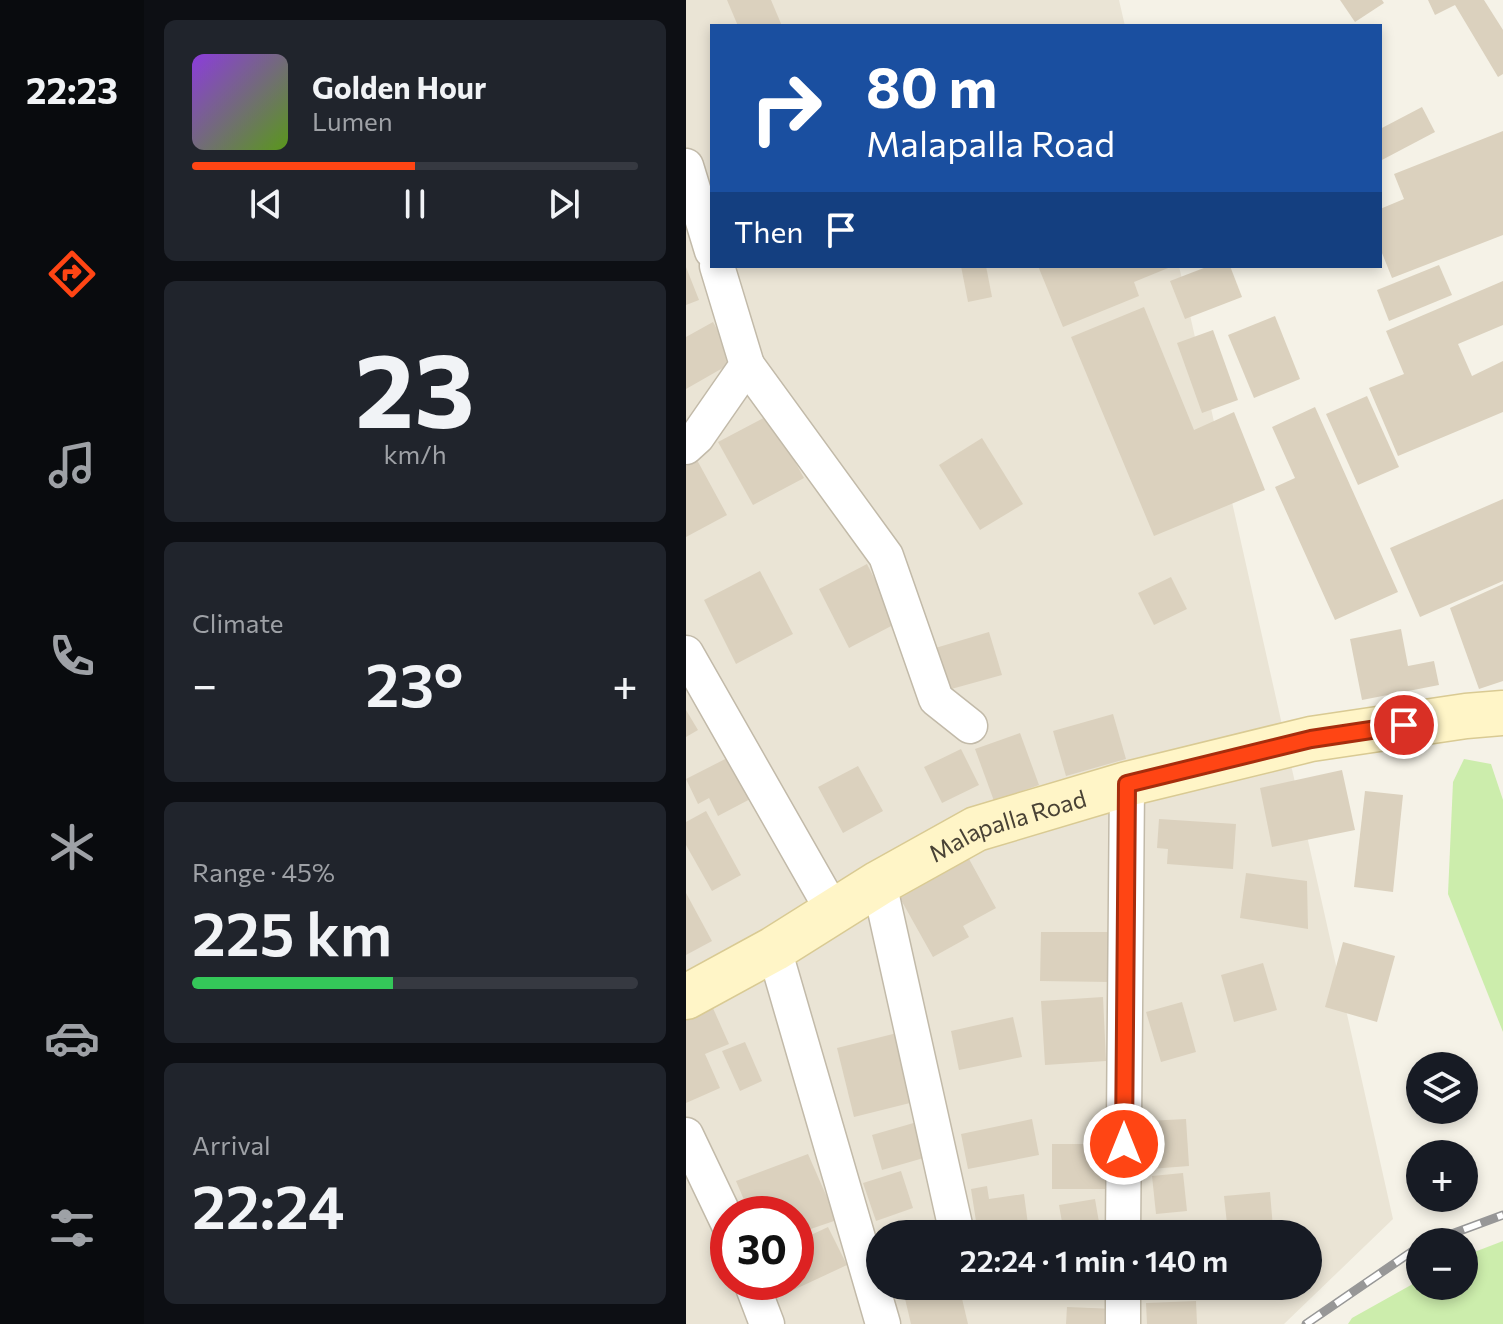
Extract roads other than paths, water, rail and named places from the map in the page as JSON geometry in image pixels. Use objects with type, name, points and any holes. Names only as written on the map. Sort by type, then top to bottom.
[{"type":"street","points":[[686,166],[710,244]]},
{"type":"street","points":[[718,268],[747,365],[886,556],[936,699],[970,726]]},
{"type":"street","points":[[686,447],[697,437],[747,365]]},
{"type":"street","points":[[686,653],[833,911]]},
{"type":"street","name":"Malapalla Road","points":[[686,997],[774,949],[879,883],[976,829],[1127,784],[1311,739],[1503,713]]},
{"type":"street","points":[[1123,1220],[1127,784]]},
{"type":"street","points":[[879,883],[954,1220]]},
{"type":"street","points":[[774,949],[883,1324]]},
{"type":"street","points":[[686,1135],[715,1196]]},
{"type":"street","points":[[758,1300],[767,1324]]},
{"type":"street","points":[[1123,1300],[1123,1324]]},
{"type":"railway","points":[[1468,1228],[1503,1215]]},
{"type":"railway","points":[[1306,1324],[1406,1256]]}]
